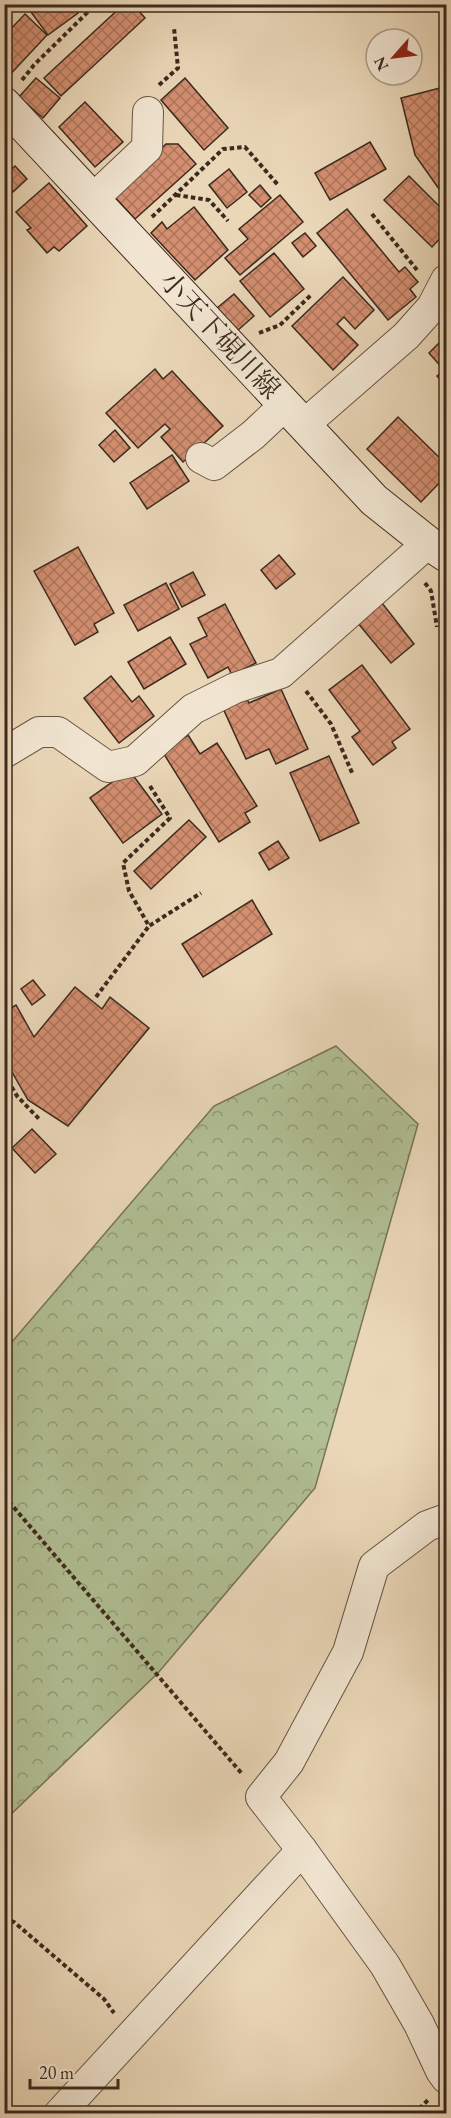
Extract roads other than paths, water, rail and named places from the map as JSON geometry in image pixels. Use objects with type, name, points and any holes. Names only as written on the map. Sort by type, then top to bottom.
[{"type":"main road","name":"小天下硯川線","points":[[12,93],[93,199],[374,500],[427,553]]},
{"type":"street","points":[[93,199],[147,148],[148,112]]},
{"type":"street","points":[[201,458],[214,465],[253,435],[295,414],[406,336],[432,307],[447,280]]},
{"type":"street","points":[[4,753],[39,732],[58,732],[108,767],[135,761],[193,710],[235,688],[281,672],[427,553]]},
{"type":"street","points":[[447,1520],[427,1526],[374,1566],[348,1652],[289,1762],[261,1797],[385,1965],[419,2024],[441,2071],[447,2078]]},
{"type":"street","points":[[59,2114],[302,1850]]}]
